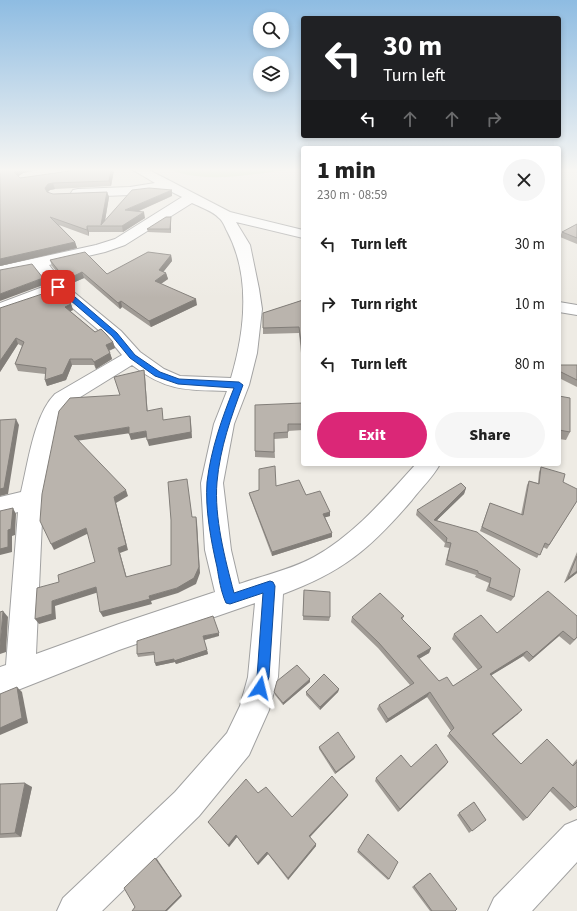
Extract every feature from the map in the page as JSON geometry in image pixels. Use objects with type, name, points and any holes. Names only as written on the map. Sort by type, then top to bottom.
[{"type":"street","points":[[0,271],[100,249],[120,242],[167,213]]},
{"type":"street","points":[[220,213],[225,215],[301,234]]},
{"type":"street","points":[[225,215],[242,245],[252,289],[253,309],[248,353],[239,385],[224,424],[212,483],[218,550],[230,599]]},
{"type":"street","points":[[39,263],[58,287],[115,334],[133,356],[157,374],[178,382],[239,385]]},
{"type":"street","points":[[0,309],[58,287]]},
{"type":"street","points":[[133,356],[66,396],[55,406],[46,428],[31,499],[10,679],[119,638],[270,586],[334,559],[354,544],[427,466]]},
{"type":"street","points":[[0,507],[31,499]]},
{"type":"street","points":[[76,911],[187,804],[238,744],[254,710],[263,677],[270,586]]},
{"type":"street","points":[[507,911],[577,837]]},
{"type":"building","points":[[0,213],[103,213],[101,225],[112,213],[143,213],[122,226],[87,226],[87,230],[50,217],[75,242],[0,259]]},
{"type":"building","points":[[166,217],[171,217],[170,229],[147,229]]},
{"type":"building","points":[[577,224],[577,238],[562,232]]},
{"type":"building","points":[[85,252],[107,274],[148,252],[171,255],[159,270],[166,273],[155,281],[196,299],[149,321],[121,301],[118,303],[82,272],[66,280],[50,260]]},
{"type":"building","points":[[32,264],[43,278],[0,294],[0,270]]},
{"type":"building","points":[[54,290],[71,304],[65,307],[95,332],[101,329],[113,342],[106,345],[110,353],[94,362],[92,359],[70,359],[63,374],[45,380],[46,368],[15,364],[24,342],[16,338],[0,361],[0,308]]},
{"type":"building","points":[[301,301],[301,342],[299,327],[263,328],[263,313]]},
{"type":"building","points":[[561,365],[577,365],[577,380],[561,372]]},
{"type":"building","points":[[144,370],[147,411],[162,408],[163,420],[190,416],[191,432],[147,440],[146,431],[129,434],[129,427],[74,436],[126,490],[114,497],[126,545],[118,548],[126,577],[171,565],[171,520],[168,482],[187,479],[192,517],[196,517],[199,567],[194,578],[177,588],[149,596],[150,599],[100,612],[96,587],[52,601],[52,614],[35,619],[37,588],[59,582],[58,575],[95,562],[86,528],[51,544],[40,521],[42,494],[59,411],[70,398],[120,395],[114,377]]},
{"type":"building","points":[[561,396],[570,398],[570,432],[561,430]]},
{"type":"building","points":[[301,403],[301,424],[288,424],[288,432],[274,433],[274,452],[255,451],[255,405]]},
{"type":"building","points":[[16,419],[4,488],[0,489],[0,420]]},
{"type":"building","points":[[275,466],[276,486],[299,480],[306,495],[320,491],[330,512],[323,514],[332,533],[272,552],[249,493],[259,490],[259,469]]},
{"type":"building","points":[[541,467],[565,474],[563,482],[577,489],[577,501],[549,545],[545,543],[540,555],[482,527],[490,503],[523,515],[529,481],[539,484]]},
{"type":"building","points":[[461,483],[466,488],[434,520],[477,532],[520,569],[514,597],[489,587],[491,578],[478,573],[478,571],[447,560],[451,543],[446,542],[447,538],[417,510]]},
{"type":"building","points":[[13,508],[11,529],[8,530],[8,547],[0,549],[0,511]]},
{"type":"building","points":[[577,556],[577,571],[568,578]]},
{"type":"building","points":[[304,590],[330,592],[330,617],[303,616]]},
{"type":"building","points":[[548,591],[577,616],[577,637],[574,640],[563,631],[533,657],[527,651],[490,674],[522,710],[492,734],[521,764],[547,739],[573,766],[577,762],[577,806],[575,808],[553,787],[527,818],[449,733],[454,728],[430,692],[388,719],[379,705],[414,683],[379,643],[352,617],[380,593],[404,616],[401,618],[431,648],[417,656],[439,681],[447,677],[453,686],[482,667],[454,634],[481,615],[497,633]]},
{"type":"building","points":[[3,611],[0,646],[0,612]]},
{"type":"building","points":[[213,616],[219,633],[203,636],[207,650],[174,661],[174,659],[155,663],[154,652],[137,654],[137,641]]},
{"type":"building","points":[[297,665],[310,679],[283,703],[274,692],[277,681]]},
{"type":"building","points":[[324,674],[339,689],[320,707],[306,692]]},
{"type":"building","points":[[17,687],[22,718],[0,728],[0,694]]},
{"type":"building","points":[[338,732],[355,757],[336,772],[319,747]]},
{"type":"building","points":[[436,744],[448,762],[400,809],[376,778],[401,755],[411,767]]},
{"type":"building","points":[[332,776],[348,795],[309,836],[316,844],[288,878],[267,852],[257,863],[236,835],[228,845],[208,822],[246,779],[258,793],[266,787],[292,817]]},
{"type":"building","points":[[25,783],[15,833],[0,834],[0,784]]},
{"type":"building","points":[[474,802],[486,820],[472,831],[459,813]]},
{"type":"building","points":[[368,834],[398,862],[389,879],[358,850]]},
{"type":"building","points":[[155,858],[181,895],[165,911],[132,911],[135,907],[124,888]]},
{"type":"building","points":[[430,873],[457,909],[455,911],[432,911],[414,886]]},
{"type":"route","points":[[58,287],[115,334],[133,356],[157,374],[178,382],[239,385],[224,424],[217,449],[212,483],[214,515],[218,550],[230,599],[270,586],[263,677],[260,688]]}]
